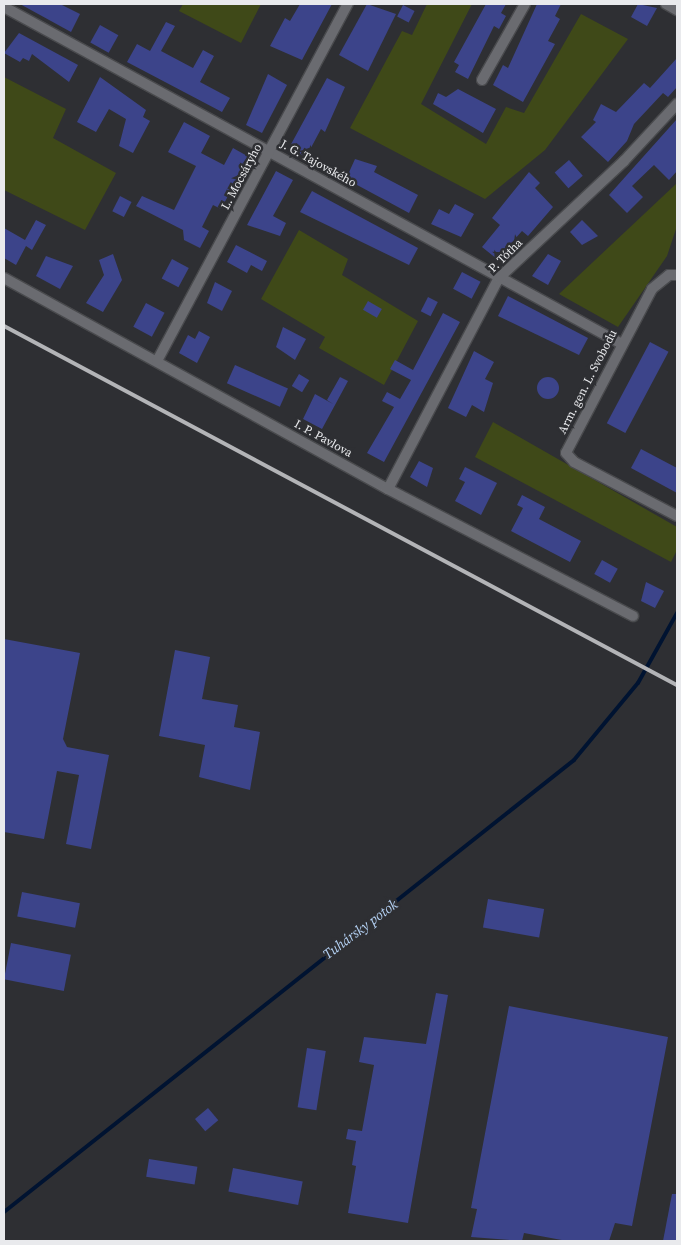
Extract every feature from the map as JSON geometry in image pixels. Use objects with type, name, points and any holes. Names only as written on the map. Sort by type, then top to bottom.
[{"type":"street","name":"L. Mocsáryho","points":[[158,361],[348,4]]},
{"type":"street","points":[[482,80],[525,4]]},
{"type":"street","points":[[666,4],[677,10]]},
{"type":"street","name":"J. G. Tajovského","points":[[4,7],[620,343]]},
{"type":"street","name":"P. Tótha","points":[[388,489],[499,278],[624,162],[677,104]]},
{"type":"street","name":"Arm. gen. L. Svobodu","points":[[677,275],[669,275],[652,289],[620,343],[566,453],[574,462],[677,516]]},
{"type":"street","name":"I. P. Pavlova","points":[[4,278],[388,489],[633,616]]},
{"type":"green space","points":[[183,4],[261,4],[241,43],[179,11]]},
{"type":"green space","points":[[427,4],[472,4],[421,104],[486,144],[506,107],[524,113],[581,14],[628,39],[545,150],[485,199],[350,128],[402,31],[412,35]]},
{"type":"green space","points":[[4,77],[66,109],[53,138],[116,173],[85,230],[4,190]]},
{"type":"green space","points":[[677,183],[677,226],[667,256],[618,327],[559,294]]},
{"type":"green space","points":[[299,230],[348,259],[342,275],[418,321],[384,385],[319,348],[325,337],[261,299]]},
{"type":"green space","points":[[493,422],[677,527],[677,550],[671,562],[475,457]]},
{"type":"building","points":[[20,4],[60,4],[80,14],[71,32]]},
{"type":"building","points":[[300,4],[332,4],[302,60],[270,46],[285,18],[290,21]]},
{"type":"building","points":[[367,4],[396,14],[368,71],[339,55]]},
{"type":"building","points":[[486,4],[506,4],[501,13],[506,16],[499,29],[494,26],[468,79],[455,72],[459,65],[454,62]]},
{"type":"building","points":[[537,4],[561,4],[555,16],[560,19],[548,41],[555,44],[523,102],[493,85],[503,65],[508,68]]},
{"type":"building","points":[[638,4],[657,8],[647,26],[631,17]]},
{"type":"building","points":[[403,5],[415,11],[409,22],[397,17]]},
{"type":"building","points":[[166,22],[175,26],[161,51],[193,68],[203,50],[214,56],[200,82],[230,98],[222,112],[127,62],[137,44],[150,51]]},
{"type":"building","points":[[100,25],[118,35],[109,53],[90,42]]},
{"type":"building","points":[[19,33],[78,65],[69,82],[32,54],[29,61],[23,58],[20,62],[4,53]]},
{"type":"building","points":[[677,58],[677,87],[668,97],[663,93],[634,124],[627,141],[608,162],[581,137],[596,122],[593,120],[601,104],[616,112],[644,83],[650,88]]},
{"type":"building","points":[[268,74],[287,85],[262,133],[246,125]]},
{"type":"building","points":[[100,77],[146,110],[143,117],[150,121],[133,153],[119,146],[126,119],[109,109],[96,132],[77,122]]},
{"type":"building","points":[[327,78],[345,87],[325,132],[321,129],[306,157],[289,148]]},
{"type":"building","points":[[458,89],[496,109],[483,133],[433,104],[438,93],[446,97]]},
{"type":"building","points":[[677,119],[677,171],[669,180],[654,165],[632,186],[643,197],[627,213],[609,195]]},
{"type":"building","points":[[184,122],[210,136],[201,153],[224,165],[233,148],[249,157],[221,209],[213,205],[202,227],[209,231],[200,248],[184,240],[183,230],[136,206],[142,196],[174,210],[196,166],[168,152]]},
{"type":"building","points":[[355,159],[377,166],[374,172],[418,195],[409,213],[346,179]]},
{"type":"building","points":[[569,160],[583,176],[568,188],[555,172]]},
{"type":"building","points":[[276,171],[293,180],[273,216],[286,223],[280,236],[247,225]]},
{"type":"building","points":[[529,172],[540,183],[535,188],[553,207],[528,236],[522,231],[497,259],[482,247],[500,225],[492,218]]},
{"type":"building","points":[[312,191],[418,248],[409,265],[300,212]]},
{"type":"building","points":[[120,196],[132,202],[124,217],[112,211]]},
{"type":"building","points":[[455,204],[474,214],[461,237],[431,224],[439,209],[449,214]]},
{"type":"building","points":[[36,220],[46,225],[32,250],[26,246],[16,265],[4,258],[4,228],[25,240]]},
{"type":"building","points":[[582,220],[598,236],[582,245],[570,232]]},
{"type":"building","points":[[236,245],[267,261],[262,271],[251,265],[247,273],[227,262]]},
{"type":"building","points":[[113,254],[122,280],[103,312],[86,303],[104,275],[99,260]]},
{"type":"building","points":[[548,254],[561,261],[548,285],[532,276]]},
{"type":"building","points":[[46,256],[73,266],[60,289],[36,276]]},
{"type":"building","points":[[172,259],[189,268],[178,287],[162,278]]},
{"type":"building","points":[[462,272],[481,282],[472,299],[453,289]]},
{"type":"building","points":[[215,282],[232,291],[222,311],[207,303]]},
{"type":"building","points":[[508,296],[588,338],[579,355],[498,316]]},
{"type":"building","points":[[428,297],[438,302],[431,316],[421,311]]},
{"type":"building","points":[[368,301],[382,309],[377,318],[363,310]]},
{"type":"building","points":[[146,303],[165,313],[152,337],[133,327]]},
{"type":"building","points":[[443,313],[460,322],[384,462],[367,453],[394,407],[382,401],[387,392],[400,399],[411,380],[390,369],[395,360],[413,370]]},
{"type":"building","points":[[283,327],[306,339],[295,360],[276,347]]},
{"type":"building","points":[[199,331],[210,337],[197,363],[179,353],[188,335],[195,339]]},
{"type":"building","points":[[650,342],[669,352],[625,433],[607,423]]},
{"type":"building","points":[[474,351],[494,362],[485,379],[493,383],[484,412],[472,405],[466,417],[448,408]]},
{"type":"building","points":[[235,365],[288,389],[280,407],[227,383]]},
{"type":"building","points":[[299,374],[309,380],[302,392],[292,386]]},
{"type":"building","points":[[340,377],[348,381],[322,429],[303,419],[315,394],[333,404],[327,400]]},
{"type":"building","points":[[544,377],[552,377],[559,384],[559,392],[552,399],[544,399],[537,392],[537,384]]},
{"type":"building","points":[[641,449],[677,468],[677,493],[631,468]]},
{"type":"building","points":[[419,461],[433,468],[427,487],[410,477]]},
{"type":"building","points":[[465,467],[497,483],[481,515],[455,501],[465,482],[459,479]]},
{"type":"building","points":[[522,495],[545,507],[539,519],[581,541],[570,562],[511,531],[523,508],[517,505]]},
{"type":"building","points":[[602,560],[618,569],[610,583],[594,574]]},
{"type":"building","points":[[646,582],[664,591],[655,608],[641,601]]},
{"type":"building","points":[[4,639],[80,653],[63,739],[67,747],[109,755],[91,849],[66,844],[79,775],[57,771],[44,839],[4,832]]},
{"type":"building","points":[[175,650],[210,657],[202,699],[238,705],[234,727],[260,732],[250,790],[199,777],[205,745],[159,736]]},
{"type":"building","points":[[22,892],[80,903],[75,928],[17,917]]},
{"type":"building","points":[[488,899],[544,909],[539,937],[483,928]]},
{"type":"building","points":[[11,943],[71,955],[64,991],[4,979]]},
{"type":"building","points":[[436,993],[448,995],[408,1223],[348,1213],[356,1166],[352,1165],[356,1141],[346,1139],[348,1129],[362,1131],[374,1065],[359,1062],[364,1037],[426,1044]]},
{"type":"building","points":[[509,1006],[668,1037],[632,1226],[615,1223],[609,1241],[567,1241],[524,1233],[522,1241],[471,1237],[477,1209],[471,1208]]},
{"type":"building","points":[[307,1048],[326,1051],[316,1110],[298,1107]]},
{"type":"building","points":[[208,1108],[218,1120],[205,1131],[195,1119]]},
{"type":"building","points":[[149,1159],[197,1167],[195,1184],[146,1177]]},
{"type":"building","points":[[233,1168],[303,1182],[298,1205],[228,1192]]},
{"type":"building","points":[[672,1194],[677,1194],[677,1241],[663,1241]]},
{"type":"waterway","name":"Tuhársky potok","points":[[4,1212],[574,760],[638,683],[677,613]]},
{"type":"railway","points":[[4,326],[677,685]]}]
